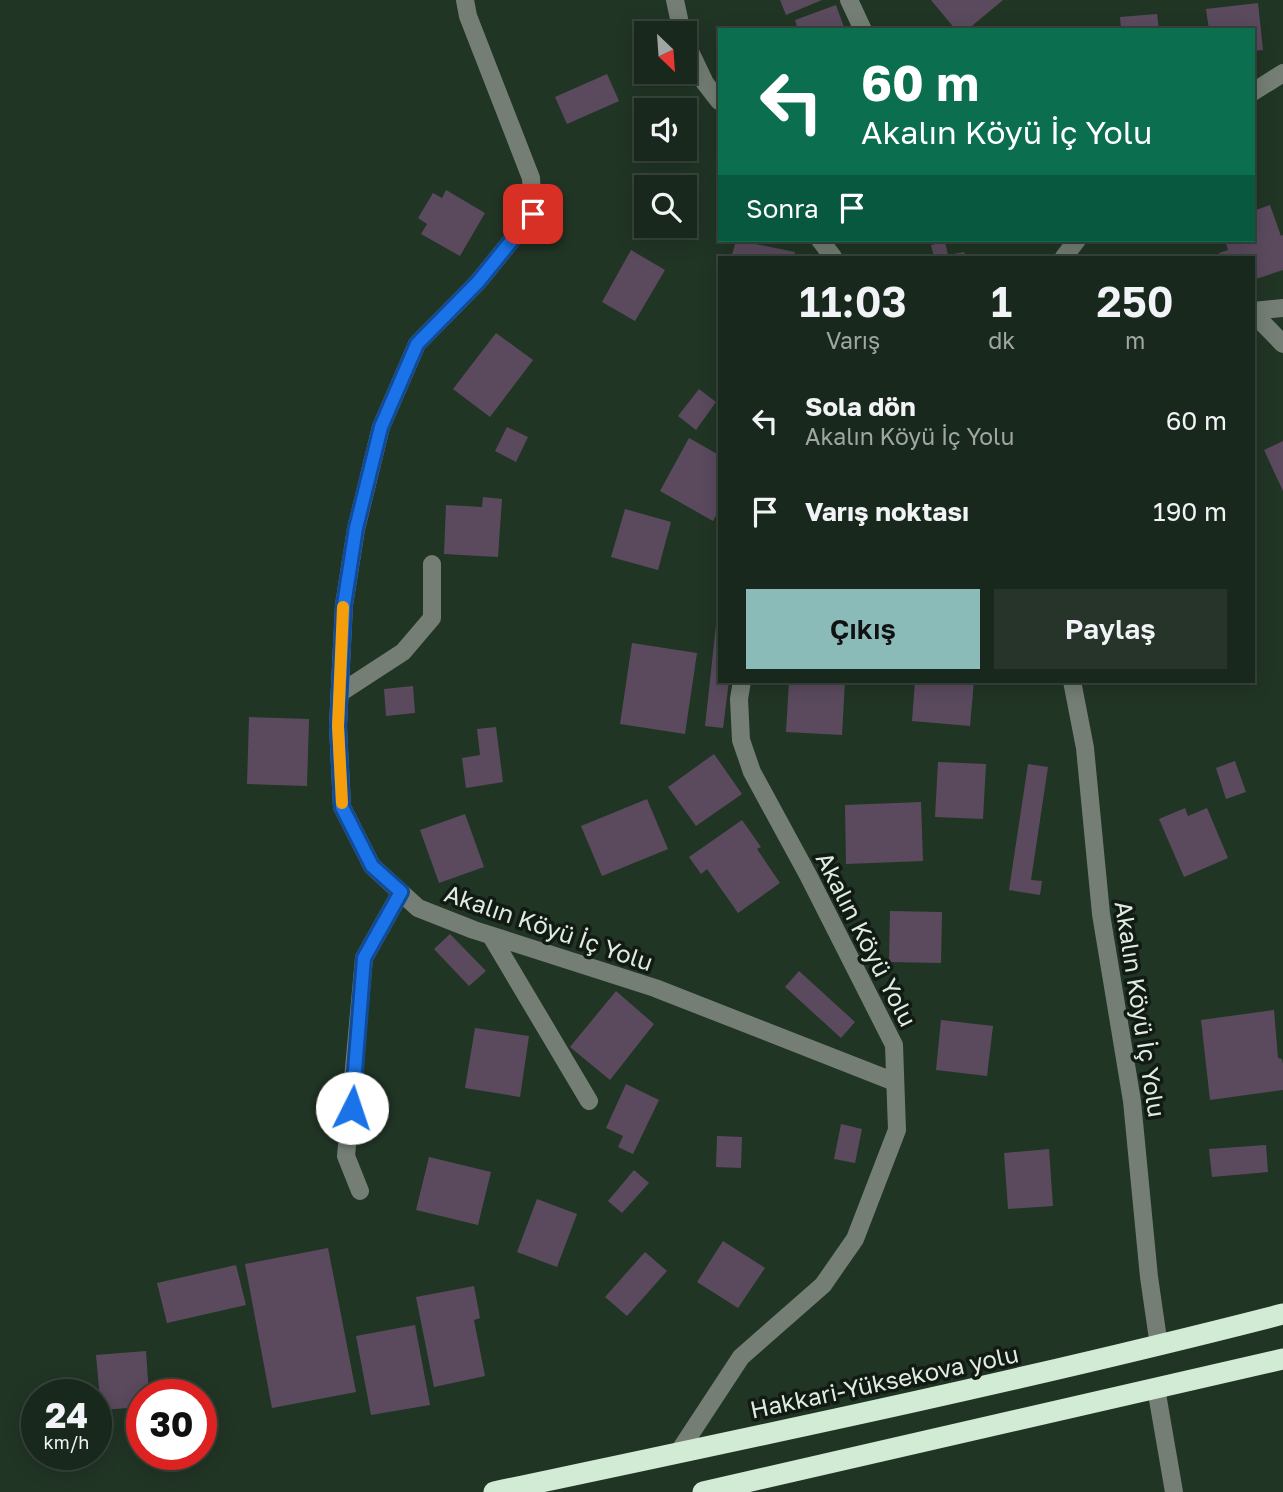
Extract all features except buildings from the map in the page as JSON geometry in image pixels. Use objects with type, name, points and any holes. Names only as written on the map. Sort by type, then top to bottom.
[{"type":"highway","name":"Hakkari-Yüksekova yolu","points":[[494,1492],[1159,1346],[1283,1314]]},
{"type":"highway","points":[[708,1491],[1283,1359]]},
{"type":"street","name":"Akalın Köyü İç Yolu","points":[[465,0],[468,16],[531,178],[533,214],[478,282],[417,344],[381,427],[356,528],[344,605],[338,726],[342,807],[372,866],[418,908],[491,936],[656,988],[895,1082]]},
{"type":"street","points":[[675,0],[679,21]]},
{"type":"street","points":[[849,0],[862,28]]},
{"type":"street","points":[[697,66],[705,83],[718,100]]},
{"type":"street","points":[[1255,91],[1282,74]]},
{"type":"street","points":[[822,242],[832,256]]},
{"type":"street","points":[[1065,256],[1075,242]]},
{"type":"street","points":[[1255,312],[1283,308]]},
{"type":"street","points":[[1255,314],[1283,344]]},
{"type":"street","points":[[340,693],[403,652],[432,618],[432,564]]},
{"type":"street","name":"Akalın Köyü Yolu","points":[[678,1453],[741,1357],[823,1285],[855,1240],[897,1130],[894,1045],[808,875],[752,772],[741,740],[739,699],[742,683]]},
{"type":"street","name":"Akalın Köyü İç Yolu","points":[[1072,683],[1085,748],[1101,914],[1132,1101],[1149,1277],[1159,1346]]},
{"type":"street","points":[[360,1191],[346,1156],[364,958],[401,892]]},
{"type":"street","points":[[491,936],[589,1101]]},
{"type":"street","points":[[1156,1388],[1174,1492]]},
{"type":"slow traffic","points":[[342,803],[338,726],[343,607]]},
{"type":"route","points":[[352,1108],[364,958],[401,892],[372,866],[342,807],[338,726],[344,605],[356,528],[381,427],[417,344],[478,282],[533,214]]}]
